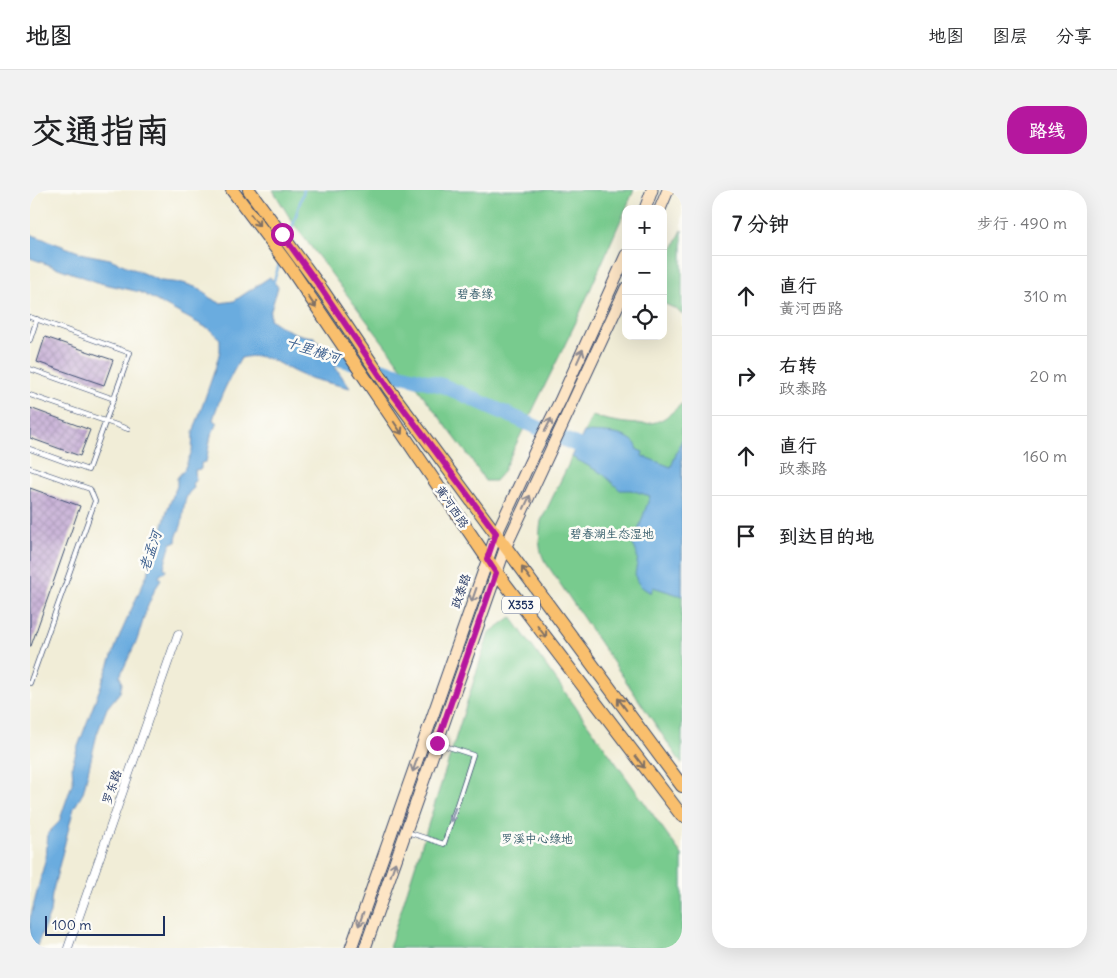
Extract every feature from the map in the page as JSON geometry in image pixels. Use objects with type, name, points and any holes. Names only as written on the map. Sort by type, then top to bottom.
[{"type":"main road","name":"黄河西路","points":[[232,190],[278,250],[496,573],[682,816]]},
{"type":"main road","name":"黄河西路","points":[[249,190],[293,249],[389,389],[682,786]]},
{"type":"main road","points":[[646,205],[652,190]]},
{"type":"main road","points":[[662,205],[668,190]]},
{"type":"main road","name":"政泰路","points":[[351,948],[496,533],[560,401],[622,264]]},
{"type":"main road","points":[[365,948],[506,546],[623,295]]},
{"type":"street","name":"罗东路","points":[[68,948],[178,634]]},
{"type":"lane","points":[[30,317],[130,353],[88,470],[30,449]]},
{"type":"lane","points":[[30,340],[37,319]]},
{"type":"lane","points":[[30,370],[114,399]]},
{"type":"lane","points":[[30,395],[128,429]]},
{"type":"lane","points":[[30,468],[90,489],[95,501],[30,682]]},
{"type":"lane","points":[[406,831],[444,844],[473,755],[437,743]]},
{"type":"green space","name":"碧春缘","points":[[273,190],[634,190],[627,205],[622,205],[622,217],[576,322],[502,473],[495,481],[485,481],[471,459],[293,223]]},
{"type":"green space","points":[[682,230],[682,315],[676,309],[667,305],[667,261]]},
{"type":"green space","name":"碧春湖生态湿地","points":[[682,403],[682,764],[544,560],[539,537],[541,521],[592,416],[622,423],[652,423],[665,418]]},
{"type":"green space","name":"罗溪中心绿地","points":[[511,617],[682,855],[682,948],[389,948],[489,633]]},
{"type":"water","points":[[30,234],[84,254],[110,259],[161,281],[183,283],[201,289],[210,298],[220,303],[234,301],[270,277],[278,287],[270,319],[291,331],[314,337],[350,388],[304,376],[267,358],[251,356],[241,358],[237,365],[215,412],[213,420],[217,423],[211,435],[206,462],[201,463],[201,469],[195,470],[196,481],[193,482],[194,488],[186,499],[176,542],[171,543],[164,567],[166,571],[159,576],[161,580],[155,589],[137,640],[120,676],[122,684],[120,692],[107,708],[97,734],[83,793],[74,808],[71,819],[52,894],[50,913],[36,948],[30,948],[30,919],[46,857],[48,833],[59,822],[73,781],[72,765],[77,749],[120,635],[157,549],[167,510],[177,486],[177,478],[184,470],[192,451],[193,433],[215,369],[220,351],[220,339],[209,329],[140,292],[100,283],[30,258]]},
{"type":"water","points":[[584,432],[624,436],[635,444],[638,450],[643,452],[642,456],[671,467],[682,439],[682,596],[653,587],[651,593],[637,581],[635,576],[637,553],[633,545],[650,496],[631,490],[620,490],[603,474],[572,457]]},
{"type":"building","points":[[45,337],[113,360],[104,385],[37,362]]},
{"type":"building","points":[[30,408],[90,430],[80,456],[30,438]]},
{"type":"building","points":[[30,488],[80,506],[31,646],[30,646]]},
{"type":"waterway","name":"老孟河","points":[[289,237],[304,190]]},
{"type":"waterway","name":"老孟河","points":[[273,284],[280,261]]},
{"type":"waterway","name":"十里横河","points":[[309,351],[444,386],[595,453]]},
{"type":"route","points":[[282,234],[389,389],[496,533],[487,559],[496,573],[437,743]]}]
